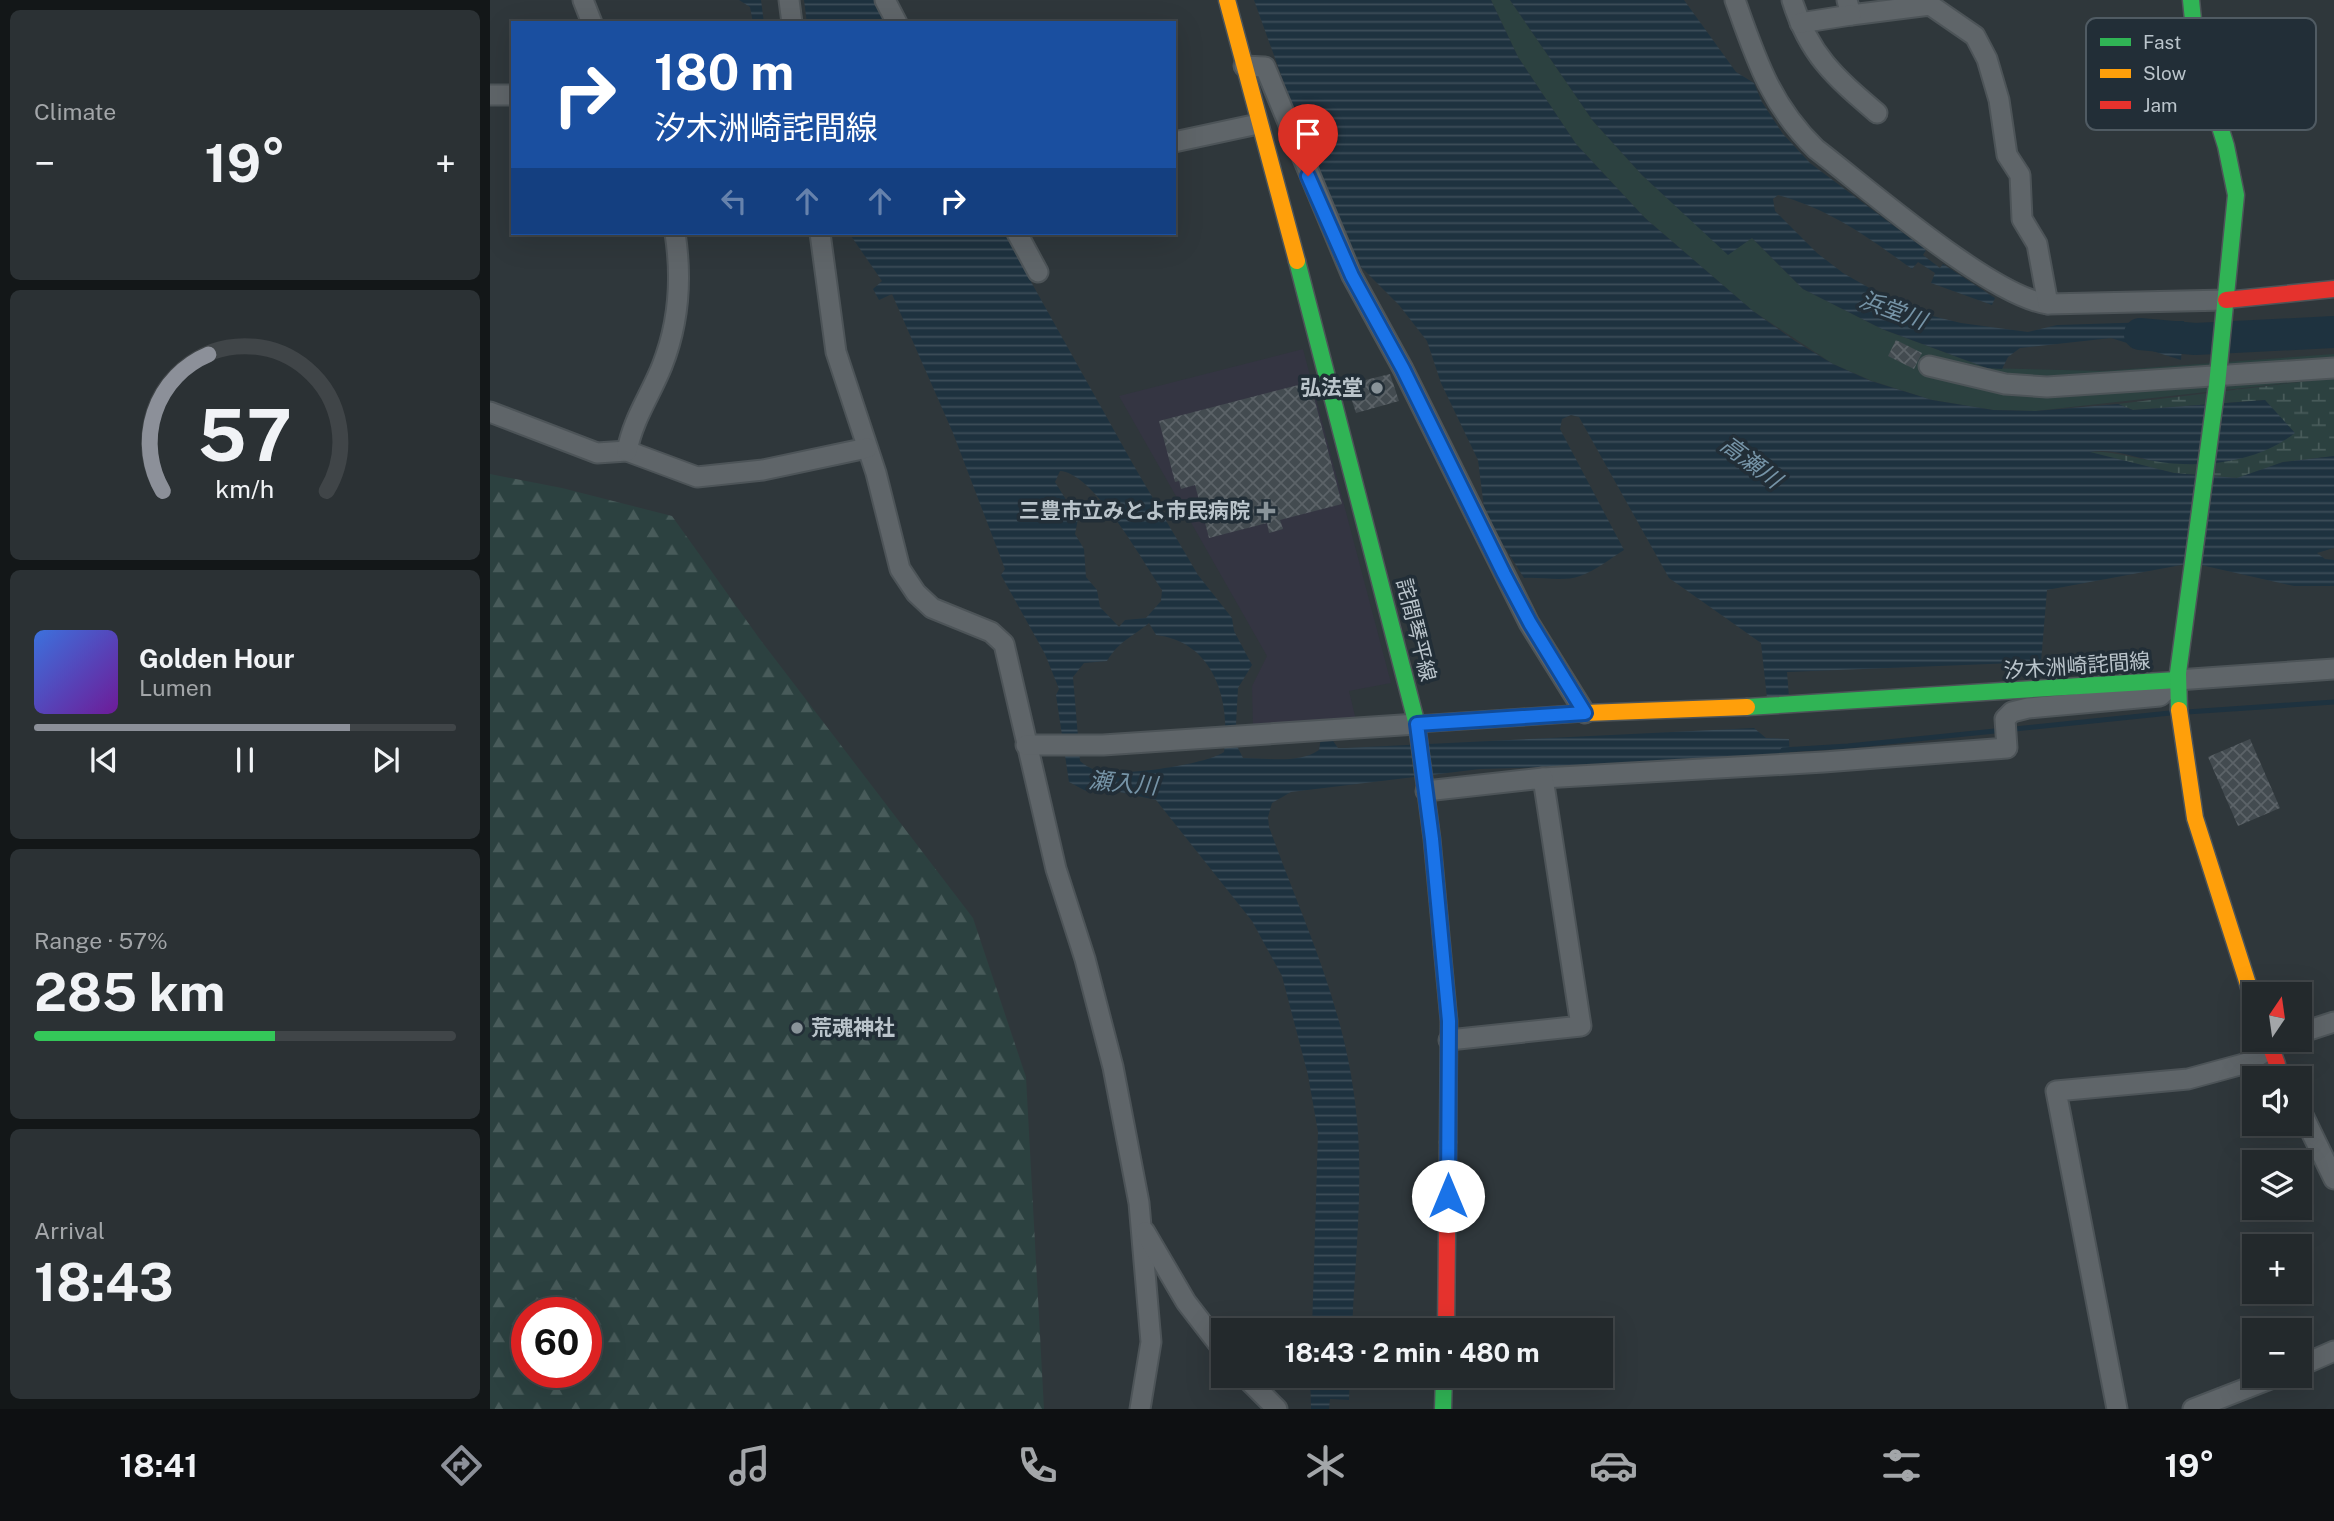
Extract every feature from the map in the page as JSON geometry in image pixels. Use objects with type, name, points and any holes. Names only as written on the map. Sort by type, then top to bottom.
[{"type":"main road","name":"詫間琴平線","points":[[1227,0],[1377,561],[1417,729],[1425,785],[1449,1040],[1446,1318]]},
{"type":"main road","name":"汐木洲崎詫間線","points":[[2191,0],[2193,18]]},
{"type":"main road","name":"汐木洲崎詫間線","points":[[1417,729],[1585,713],[1811,705],[2177,684],[2234,232],[2233,169],[2220,130]]},
{"type":"main road","points":[[2226,300],[2334,289]]},
{"type":"main road","points":[[2177,684],[2178,722],[2195,818],[2247,982]]},
{"type":"main road","points":[[1443,1409],[1444,1388]]},
{"type":"street","points":[[583,0],[591,21]]},
{"type":"street","points":[[789,0],[792,21]]},
{"type":"street","points":[[885,0],[896,21]]},
{"type":"street","points":[[1735,0],[1762,75],[1791,125],[1816,149],[1989,279],[2035,302],[2048,304],[2158,299],[2226,300]]},
{"type":"street","points":[[1792,0],[1809,45],[1828,71],[1877,113]]},
{"type":"street","points":[[1800,23],[1849,8],[1930,3],[1975,36],[1987,60],[1999,100],[2007,155],[2020,175],[2022,219],[2037,244],[2048,304]]},
{"type":"street","points":[[1244,66],[1265,67],[1352,276],[1403,369],[1530,623],[1585,713]]},
{"type":"street","points":[[490,94],[511,94]]},
{"type":"street","points":[[1176,142],[1258,124]]},
{"type":"street","points":[[627,451],[642,405],[662,366],[679,302],[680,262],[675,235]]},
{"type":"street","points":[[820,235],[836,352],[876,473],[900,569],[916,593],[932,608],[991,632],[1004,644],[1056,869],[1085,959],[1113,1067],[1143,1228],[1151,1342],[1140,1409]]},
{"type":"street","points":[[1018,235],[1038,272]]},
{"type":"street","points":[[1929,366],[2006,384],[2047,387],[2217,374],[2334,369]]},
{"type":"street","points":[[490,412],[597,453],[627,451],[696,477],[762,470],[867,448]]},
{"type":"street","points":[[1425,785],[2007,748],[2005,719],[2012,712],[2028,708],[2160,696],[2177,684],[2334,669]]},
{"type":"street","points":[[1026,745],[1103,745],[1193,738],[1417,729]]},
{"type":"street","points":[[1449,1040],[1581,1026],[1543,778]]},
{"type":"street","points":[[2312,1029],[2334,1022]]},
{"type":"street","points":[[2117,1409],[2056,1091],[2188,1079],[2277,1054]]},
{"type":"street","points":[[2312,1134],[2334,1179]]},
{"type":"street","points":[[1143,1228],[1186,1302],[1211,1334]]},
{"type":"street","points":[[2312,1360],[2334,1350]]},
{"type":"street","points":[[1256,1388],[1277,1409]]},
{"type":"street","points":[[2193,1409],[2247,1388]]},
{"type":"shaded area","name":"三豊市立みとよ市民病院","points":[[1303,349],[1391,683],[1349,691],[1356,720],[1253,731],[1252,686],[1267,656],[1119,396]]},
{"type":"green space","points":[[1491,0],[1510,0],[1593,121],[1642,175],[1728,254],[1752,238],[1803,289],[1882,329],[1987,368],[2103,371],[2334,354],[2334,378],[2036,411],[1993,410],[1932,400],[1872,381],[1833,364],[1753,311],[1645,218],[1576,144],[1518,57]]},
{"type":"green space","points":[[2334,378],[2334,456],[2283,462],[2238,478],[2174,473],[2088,452],[2194,463],[2229,460],[2263,451],[2294,433],[2265,400],[2133,410],[2118,404]]},
{"type":"green space","points":[[490,474],[562,488],[672,516],[759,638],[973,918],[1026,1077],[1044,1409],[490,1409]]},
{"type":"water","points":[[739,0],[761,0],[764,21],[753,21],[750,7]]},
{"type":"water","points":[[804,0],[875,0],[886,21],[807,21]]},
{"type":"water","name":"高瀬川","points":[[1254,0],[1491,0],[1518,57],[1576,144],[1645,218],[1753,311],[1833,364],[1871,381],[1932,400],[1993,410],[2036,411],[2118,404],[2133,410],[2265,400],[2295,433],[2280,443],[2246,457],[2209,464],[2191,464],[2154,461],[2114,452],[2090,452],[2174,473],[2237,478],[2283,462],[2334,456],[2334,548],[2317,553],[2325,559],[2334,560],[2334,586],[2294,586],[2192,563],[2047,590],[2041,662],[1787,672],[1789,697],[1767,698],[1761,643],[1669,578],[1579,417],[1571,415],[1562,419],[1560,429],[1624,550],[1591,571],[1574,578],[1524,578],[1485,516],[1478,460],[1441,383],[1427,341],[1399,305],[1360,266],[1341,229],[1302,133]]},
{"type":"water","points":[[1510,0],[1684,0],[1736,72],[1754,83],[1762,102],[1783,134],[1810,163],[1926,250],[1923,255],[1940,268],[1943,264],[1995,298],[1992,305],[1931,283],[1935,273],[1918,262],[1912,269],[1864,235],[1815,208],[1778,195],[1773,199],[1775,211],[1817,253],[1843,273],[1908,310],[1961,323],[2028,332],[2057,325],[2184,321],[2181,360],[2111,338],[2020,348],[2008,357],[2002,369],[1987,368],[1882,329],[1803,289],[1752,238],[1728,255],[1642,175],[1593,121]]},
{"type":"water","name":"瀬入川","points":[[850,235],[1009,235],[1030,280],[1134,466],[1198,575],[1232,618],[1234,631],[1252,665],[1238,688],[1235,742],[1243,758],[1302,757],[1319,750],[1321,737],[1331,738],[1338,748],[1754,728],[1766,738],[1789,739],[1790,760],[1480,769],[1291,792],[1272,803],[1268,817],[1269,827],[1331,996],[1349,1065],[1355,1102],[1359,1187],[1353,1318],[1312,1318],[1318,1132],[1308,1075],[1282,976],[1252,921],[1156,800],[1101,788],[1086,791],[1069,782],[1056,695],[1059,689],[1045,654],[1001,575],[1005,569],[953,433],[892,294],[879,300],[873,289],[882,281]],"holes":[[[1060,471],[1088,486],[1117,521],[1162,590],[1161,601],[1146,618],[1125,620],[1119,627],[1100,607],[1097,590],[1086,577],[1084,549],[1075,534],[1078,519],[1055,482]],[[1149,623],[1156,635],[1176,640],[1192,649],[1215,677],[1225,714],[1224,752],[1200,761],[1130,772],[1104,772],[1088,767],[1080,761],[1073,677],[1084,663],[1107,661],[1121,644]]]},
{"type":"water","points":[[1310,1388],[1350,1388],[1349,1400],[1330,1399],[1329,1409],[1311,1409]]},
{"type":"building","points":[[1896,340],[1922,353],[1914,369],[1888,356]]},
{"type":"building","name":"弘法堂","points":[[1390,374],[1399,401],[1356,413],[1351,398],[1361,395],[1357,382]]},
{"type":"building","points":[[1310,382],[1342,504],[1280,520],[1283,529],[1269,533],[1267,523],[1209,538],[1195,485],[1181,489],[1179,481],[1175,482],[1159,421]]},
{"type":"building","points":[[2250,739],[2280,808],[2238,826],[2208,757]]},
{"type":"waterway","name":"浜堂川","points":[[2140,334],[2195,339],[2334,332]]},
{"type":"waterway","points":[[2187,712],[2334,702]]},
{"type":"waterway","points":[[1783,750],[1848,746],[2170,713]]},
{"type":"traffic: fast","points":[[2191,0],[2193,18]]},
{"type":"traffic: fast","points":[[2179,710],[2178,673],[2217,385],[2236,195],[2221,130]]},
{"type":"traffic: fast","points":[[1297,261],[1417,725]]},
{"type":"traffic: fast","points":[[1747,707],[2177,680]]},
{"type":"traffic: fast","points":[[1443,1409],[1444,1388]]},
{"type":"traffic: slow","points":[[1227,0],[1297,261]]},
{"type":"traffic: slow","points":[[1417,724],[1585,713],[1747,707]]},
{"type":"traffic: slow","points":[[2179,710],[2195,818],[2247,982]]},
{"type":"traffic: slow","points":[[1417,725],[1432,839],[1449,1021],[1448,1142]]},
{"type":"traffic: jam","points":[[2226,300],[2334,289]]},
{"type":"traffic: jam","points":[[2272,1052],[2277,1064]]},
{"type":"traffic: jam","points":[[1446,1318],[1448,1142]]},
{"type":"place","name":"弘法堂","points":[[1377,388]]},
{"type":"place","name":"三豊市立みとよ市民病院","points":[[1266,511]]},
{"type":"place","name":"荒魂神社","points":[[797,1028]]},
{"type":"route","points":[[1308,176],[1352,276],[1403,369],[1504,574],[1530,623],[1585,713],[1417,724],[1432,839],[1449,1021],[1448,1196]]}]
